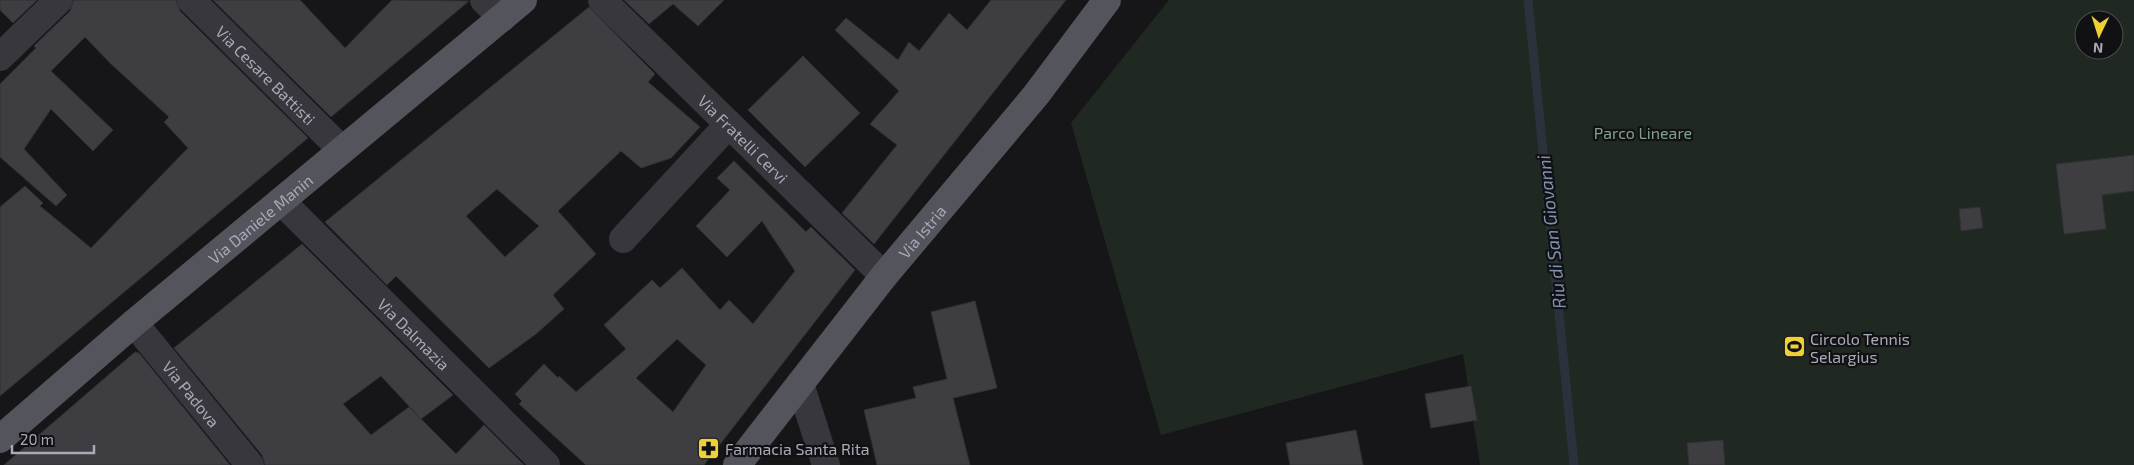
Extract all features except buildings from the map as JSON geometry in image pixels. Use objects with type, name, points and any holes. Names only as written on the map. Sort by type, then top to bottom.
[{"type":"main road","name":"Via Daniele Manin","points":[[0,439],[134,323],[342,150],[493,9],[523,0]]},
{"type":"main road","name":"Via Istria","points":[[736,465],[884,276],[1036,95],[1106,0]]},
{"type":"street","points":[[5,42],[59,0]]},
{"type":"street","name":"Via Cesare Battisti","points":[[191,0],[342,150]]},
{"type":"street","name":"Via Fratelli Cervi","points":[[602,0],[884,276]]},
{"type":"street","points":[[623,238],[729,124]]},
{"type":"street","name":"Via Dalmazia","points":[[282,201],[546,465]]},
{"type":"street","name":"Via Padova","points":[[134,323],[250,465]]},
{"type":"street","points":[[800,384],[826,465]]},
{"type":"green space","name":"Parco Lineare","points":[[1169,0],[2134,0],[2134,465],[1480,465],[1463,354],[1161,435],[1071,123]]},
{"type":"waterway","name":"Riu di San Giovanni","points":[[1528,0],[1574,465]]},
{"type":"place","name":"Circolo Tennis Selargius","points":[[1794,347]]},
{"type":"place","name":"Farmacia Santa Rita","points":[[709,448]]}]
